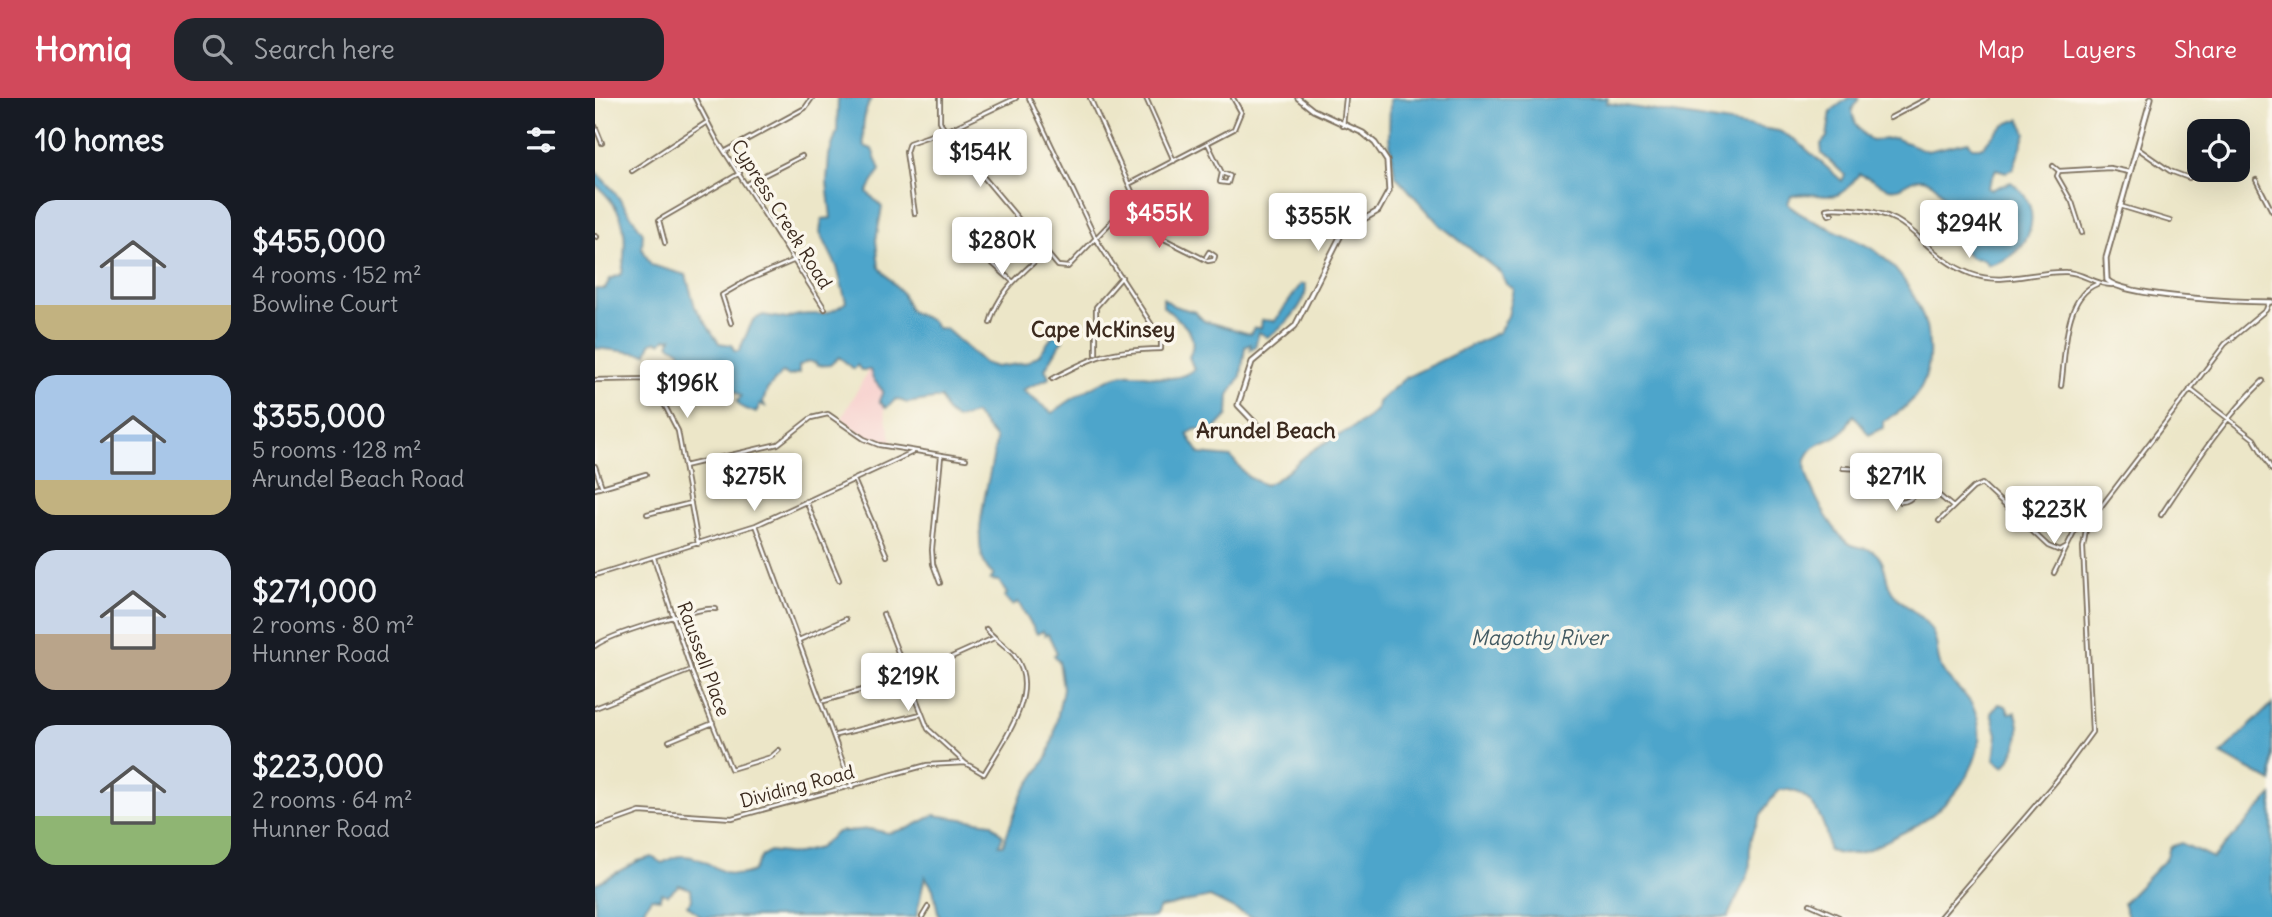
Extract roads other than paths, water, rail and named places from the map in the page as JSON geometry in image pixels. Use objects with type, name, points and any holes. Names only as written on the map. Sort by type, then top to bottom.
[{"type":"street","name":"Cypress Creek Road","points":[[695,98],[707,122],[825,309]]},
{"type":"street","points":[[726,151],[805,108],[812,98]]},
{"type":"street","points":[[940,98],[940,121],[945,131],[1058,266],[1068,267],[1118,217],[1137,207]]},
{"type":"street","points":[[915,214],[907,145],[914,139],[945,131],[1016,98]]},
{"type":"street","points":[[1029,98],[1096,239],[1158,331],[1161,349],[1121,350],[1097,355],[1052,379]]},
{"type":"street","points":[[1090,98],[1147,225],[1160,236],[1206,257]]},
{"type":"street","points":[[1146,98],[1174,161]]},
{"type":"street","points":[[1128,184],[1208,144],[1237,126],[1241,112],[1233,98]]},
{"type":"street","points":[[1258,426],[1238,405],[1252,362],[1291,332],[1312,298],[1340,235],[1378,211],[1389,191],[1389,167],[1382,151],[1363,133],[1343,126],[1298,98]]},
{"type":"street","points":[[1343,126],[1346,98]]},
{"type":"street","points":[[1890,118],[1928,98]]},
{"type":"street","points":[[2112,285],[2106,278],[2105,265],[2151,98]]},
{"type":"street","points":[[632,171],[707,122]]},
{"type":"street","points":[[595,126],[603,143]]},
{"type":"street","points":[[1208,144],[1222,173]]},
{"type":"street","points":[[2137,148],[2170,171],[2187,177]]},
{"type":"street","points":[[747,184],[802,156]]},
{"type":"street","points":[[2053,166],[2059,171],[2111,168],[2129,172]]},
{"type":"street","points":[[2059,171],[2057,176],[2071,202],[2082,233]]},
{"type":"street","points":[[665,243],[659,220],[740,173]]},
{"type":"street","points":[[2256,180],[2272,211]]},
{"type":"street","points":[[2120,206],[2170,221]]},
{"type":"street","points":[[1832,214],[1829,215],[1826,209],[1865,210],[1896,218],[1907,225],[1930,250],[1972,274],[2002,280],[2069,271],[2097,284],[2177,296],[2270,302],[2266,310],[2225,344],[2099,505],[2076,529],[2054,573]]},
{"type":"street","points":[[990,323],[995,306],[1013,282],[1045,252]]},
{"type":"street","points":[[730,323],[722,295],[748,280],[795,260]]},
{"type":"street","points":[[992,262],[1013,282]]},
{"type":"street","points":[[1097,355],[1096,307],[1122,277]]},
{"type":"street","points":[[2061,386],[2073,311],[2080,295],[2097,284]]},
{"type":"street","points":[[595,380],[655,381],[665,407],[675,420],[698,544]]},
{"type":"street","points":[[2161,515],[2229,418],[2263,381]]},
{"type":"street","points":[[2190,389],[2261,446],[2272,470]]},
{"type":"street","points":[[684,466],[778,444],[811,418],[821,414],[838,419],[864,439],[913,452],[966,460]]},
{"type":"street","points":[[595,575],[756,525],[913,452]]},
{"type":"street","points":[[940,583],[933,564],[932,550],[941,456]]},
{"type":"street","points":[[595,466],[602,487]]},
{"type":"street","points":[[1843,468],[1867,469],[1901,502],[1911,499],[1919,489],[1929,487],[1953,507]]},
{"type":"street","points":[[595,489],[646,474]]},
{"type":"street","points":[[854,480],[887,555]]},
{"type":"street","points":[[1939,521],[1982,484],[2048,547],[2060,551],[2067,547]]},
{"type":"street","points":[[806,501],[839,580]]},
{"type":"street","points":[[647,514],[691,503]]},
{"type":"street","points":[[1940,917],[2057,780],[2092,732],[2083,547],[2087,525],[2099,505]]},
{"type":"street","points":[[756,525],[836,735],[852,787]]},
{"type":"street","name":"Raussell Place","points":[[654,558],[691,670],[731,769],[771,757],[779,750]]},
{"type":"street","points":[[595,646],[608,638],[673,618],[709,608],[716,609]]},
{"type":"street","points":[[883,614],[928,729],[965,763],[983,774],[1021,707],[1023,689],[1022,670],[1014,656],[986,629]]},
{"type":"street","points":[[799,640],[846,619]]},
{"type":"street","points":[[823,702],[907,677],[994,638]]},
{"type":"street","points":[[595,708],[691,670]]},
{"type":"street","points":[[836,735],[921,714]]},
{"type":"street","points":[[669,741],[713,723]]},
{"type":"street","name":"Dividing Road","points":[[595,828],[640,813],[732,818],[927,765],[965,763]]},
{"type":"street","points":[[1810,904],[1839,917]]},
{"type":"street","points":[[922,917],[928,907]]},
{"type":"water","name":"Magothy River","points":[[838,98],[871,98],[865,116],[863,139],[864,146],[872,149],[880,170],[867,192],[882,207],[876,240],[879,267],[902,293],[910,311],[932,321],[937,328],[946,329],[984,363],[996,367],[1025,363],[1039,355],[1054,334],[1063,339],[1045,369],[1050,378],[1022,390],[1052,413],[1108,379],[1126,374],[1178,377],[1194,369],[1189,357],[1193,341],[1191,334],[1163,306],[1163,298],[1174,306],[1195,312],[1204,321],[1250,334],[1254,328],[1261,328],[1262,320],[1275,321],[1301,284],[1305,284],[1304,298],[1287,322],[1267,337],[1259,332],[1255,347],[1250,350],[1251,344],[1245,347],[1241,376],[1229,395],[1228,415],[1214,430],[1196,429],[1187,434],[1200,454],[1231,457],[1248,477],[1265,485],[1279,478],[1313,450],[1371,415],[1377,409],[1378,402],[1405,378],[1499,332],[1508,316],[1514,289],[1506,284],[1501,273],[1440,225],[1395,175],[1389,137],[1390,98],[1608,98],[1607,103],[1779,131],[1796,140],[1842,181],[1845,175],[1822,154],[1821,144],[1827,137],[1831,111],[1848,98],[1859,98],[1852,110],[1853,115],[1858,127],[1871,141],[1895,138],[1927,151],[1969,142],[1972,147],[1983,147],[1999,129],[2020,119],[2026,133],[2013,169],[2006,172],[1996,169],[1987,188],[1990,190],[2011,182],[2023,193],[2029,205],[2031,218],[2024,242],[2003,260],[1988,265],[1983,259],[1971,258],[1965,252],[1944,196],[1928,181],[1918,179],[1894,189],[1859,174],[1842,193],[1834,196],[1791,196],[1788,203],[1814,221],[1877,252],[1896,270],[1911,291],[1922,315],[1928,339],[1928,363],[1922,386],[1907,406],[1883,421],[1883,428],[1869,435],[1854,415],[1842,432],[1812,449],[1806,460],[1806,468],[1819,504],[1834,528],[1848,543],[1878,555],[1893,593],[1928,625],[1935,637],[1942,669],[1972,705],[1979,724],[1979,744],[1974,763],[1964,781],[1936,812],[1919,824],[1866,851],[1847,854],[1828,850],[1825,829],[1816,809],[1809,801],[1801,794],[1780,790],[1756,825],[1751,841],[1749,871],[1728,917],[1250,917],[1210,897],[1160,908],[1154,917],[939,917],[933,889],[925,876],[916,917],[701,917],[687,905],[692,900],[691,889],[679,885],[668,895],[661,893],[660,899],[651,898],[639,917],[595,917],[595,884],[638,861],[652,857],[662,863],[676,857],[692,857],[725,872],[742,874],[753,871],[762,856],[769,851],[794,854],[819,848],[837,832],[870,829],[888,833],[909,828],[934,815],[991,823],[1003,836],[999,845],[1003,845],[1021,796],[1048,756],[1063,688],[1059,661],[1054,655],[1057,653],[1048,634],[1045,635],[1043,631],[1037,634],[1018,602],[1013,606],[1004,597],[1007,594],[999,581],[990,580],[994,575],[985,564],[980,530],[996,439],[975,414],[956,419],[947,412],[941,398],[907,403],[896,399],[886,408],[879,401],[883,391],[873,379],[870,370],[861,370],[857,365],[854,369],[839,357],[830,365],[817,366],[816,363],[808,361],[799,366],[799,373],[789,376],[783,372],[767,390],[763,402],[765,406],[760,404],[756,413],[741,407],[737,402],[741,396],[730,388],[722,391],[710,380],[703,385],[699,379],[694,381],[686,372],[680,351],[669,344],[672,338],[661,343],[651,343],[647,354],[595,348],[595,289],[605,289],[610,279],[622,274],[625,235],[614,204],[595,184],[595,171],[614,191],[643,233],[642,248],[651,265],[686,275],[695,307],[719,343],[732,345],[734,351],[739,351],[753,320],[763,315],[787,319],[802,314],[822,314],[837,309],[846,302],[837,267],[820,232],[822,219],[831,218],[827,182],[829,155],[837,131]]},
{"type":"water","points":[[1999,704],[2006,706],[2009,713],[2015,712],[2019,726],[2016,747],[2004,767],[1994,760],[1997,734],[1991,713]]},
{"type":"water","points":[[2272,704],[2272,782],[2221,754]]},
{"type":"water","points":[[2272,795],[2272,917],[2128,917],[2123,903],[2166,859],[2170,847],[2181,843],[2213,858]]},
{"type":"district","name":"Cape McKinsey","points":[[1103,330]]},
{"type":"district","name":"Arundel Beach","points":[[1266,431]]}]
